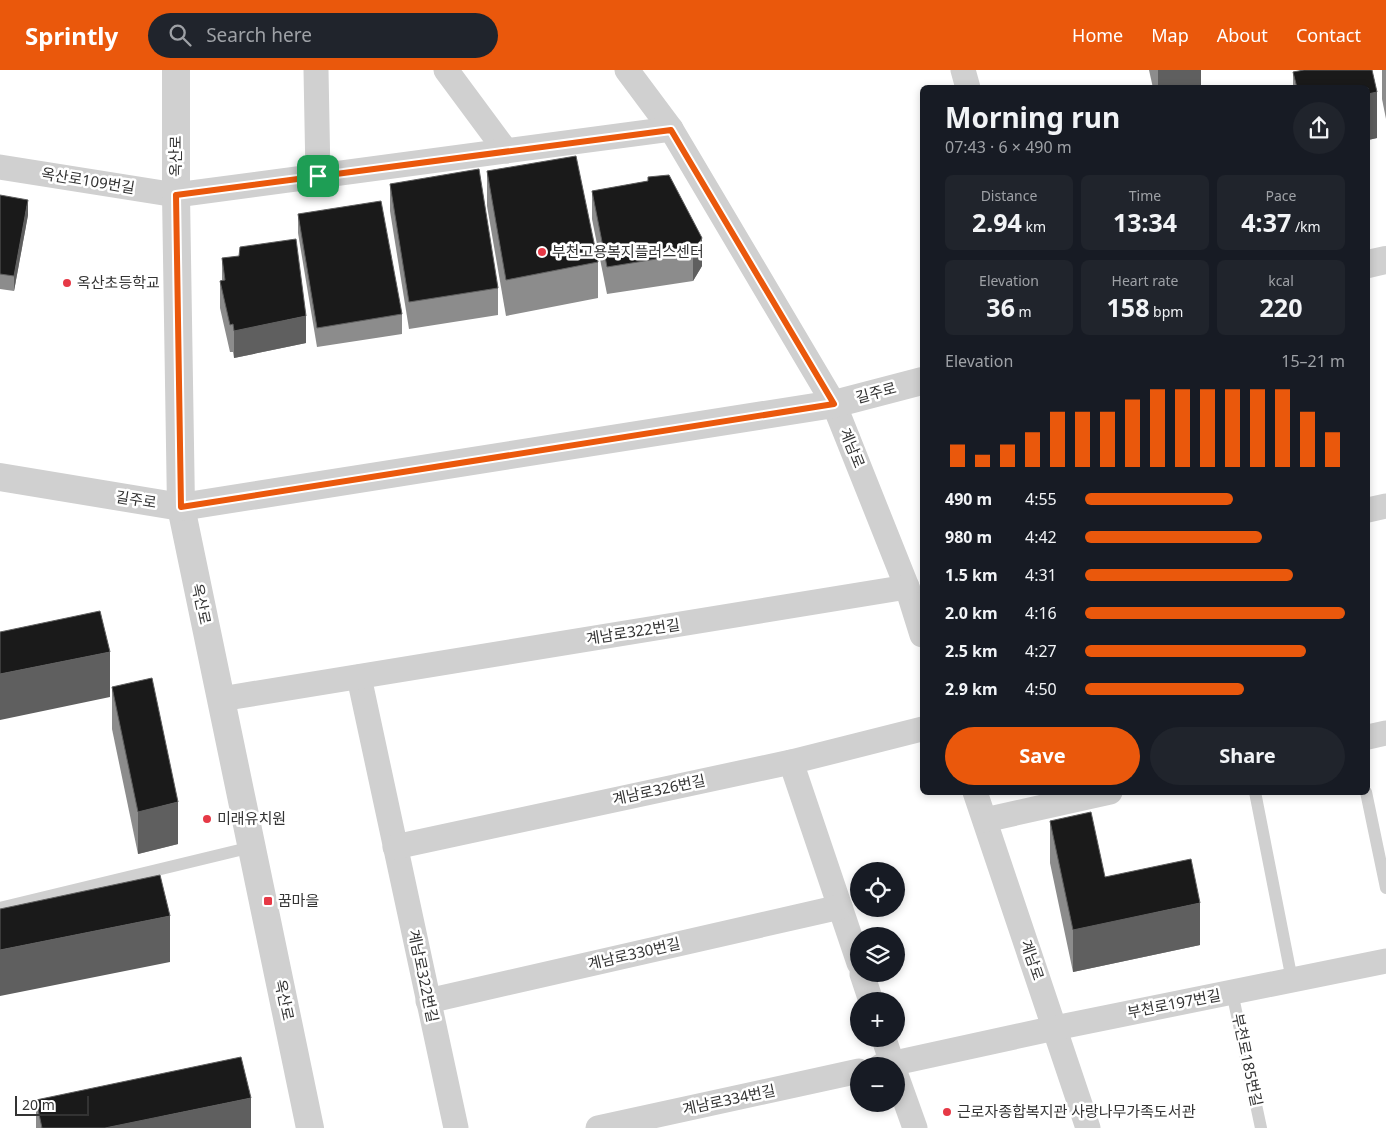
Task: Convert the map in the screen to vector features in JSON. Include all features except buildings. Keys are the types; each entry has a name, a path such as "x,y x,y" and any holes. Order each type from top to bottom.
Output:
{"street":[{"name":"옥산로","path":"176,70 181,507 310,1128"},
{"path":"316,70 318,176"},
{"path":"446,70 506,151"},
{"name":"계남로","path":"627,70 671,130 834,404 907,587 918,610 920,622"},
{"path":"964,70 967,85"},
{"name":"옥산로109번길","path":"0,167 176,195 671,130"},
{"path":"1370,264 1386,260"},
{"name":"길주로","path":"0,477 181,507 834,404 920,382"},
{"path":"1370,510 1386,506"},
{"name":"계남로322번길","path":"221,699 907,587"},
{"name":"계남로322번길","path":"358,677 456,1128"},
{"name":"계남로326번길","path":"395,848 791,762 920,730"},
{"path":"1370,737 1386,733"},
{"path":"791,762 850,937"},
{"name":"계남로","path":"977,795 1088,1128"},
{"path":"985,820 1097,795"},
{"name":"계남로330번길","path":"428,1001 840,907"},
{"name":"부천로197번길","path":"1055,1028 1386,961"},
{"path":"905,1065 1055,1028"},
{"name":"계남로334번길","path":"598,1128 850,1073"},
{"path":"905,1103 915,1128"}],"lane":[{"path":"1256,795 1292,980"},
{"path":"1367,795 1386,888"},
{"path":"0,908 252,848"},
{"name":"부천로185번길","path":"1232,992 1261,1128"}],"place":[{"name":"부천고용복지플러스센터","path":"542,252"},
{"name":"옥산초등학교","path":"67,283"},
{"name":"미래유치원","path":"207,819"},
{"name":"꿈마을","path":"268,901"},
{"name":"근로자종합복지관 사랑나무가족도서관","path":"947,1112"}],"route":[{"path":"671,130 834,404 181,507 176,195 318,176 671,130"}]}
